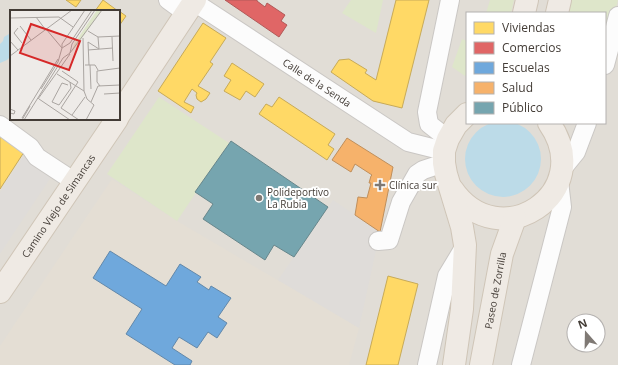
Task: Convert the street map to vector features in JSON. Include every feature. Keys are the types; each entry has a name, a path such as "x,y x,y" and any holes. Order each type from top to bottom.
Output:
{"main road":[{"path":"524,12 527,0"},
{"path":"557,12 560,0"},
{"path":"120,113 192,5"},
{"path":"454,365 462,309 465,245 462,227 446,174 445,151 456,125 466,115"},
{"name":"Camino Viejo de Simancas","path":"0,292 116,120"},
{"path":"451,187 459,199 469,208 483,216 499,219 516,218 530,212 543,203 554,191 561,175 562,152 557,134 550,124"},
{"name":"Paseo de Zorrilla","path":"481,365 502,254 516,218"}],"street":[{"name":"Calle de la Senda","path":"168,0 192,5 408,142 445,151"},
{"path":"378,241 389,240 401,202 417,174 445,151 429,124 427,112 450,0"},
{"path":"606,61 618,16"},
{"path":"521,365 562,207 561,175 576,152 587,124"},
{"path":"0,125 30,147 37,157 75,182"},
{"path":"427,365 447,276 465,245"}],"shaded area":[{"path":"0,0 618,0 618,365 0,365"},
{"path":"33,142 61,162 0,254 0,193"},
{"path":"112,179 177,221 359,328 349,365 0,365 0,346"},
{"path":"333,200 380,232 359,328 278,280"}],"green space":[{"path":"351,0 383,0 376,33 342,13"},
{"path":"490,0 514,0 511,12 486,12"},
{"path":"572,0 618,0 606,47 606,12 568,12"},
{"path":"462,39 466,41 466,75 465,76 452,67"},
{"path":"159,97 229,143 177,221 107,174"}],"water":[{"path":"10,34 10,57 0,63 0,44 4,37"},
{"path":"488,124 518,124 524,127 535,138 541,152 541,166 535,180 524,191 510,197 496,197 482,191 471,180 465,166 465,152 471,138 482,127"}],"building: Viviendas":[{"path":"66,0 81,0 76,7"},
{"path":"103,0 117,10 96,10"},
{"path":"396,0 429,0 402,108 373,101 331,72 339,60 349,59 367,70 365,73 376,80"},
{"path":"120,12 126,16 120,25"},
{"path":"203,23 226,38 210,62 213,64 198,86 210,93 206,99 201,102 197,99 197,93 192,89 184,102 194,107 191,113 158,91"},
{"path":"232,63 264,84 255,97 246,91 240,100 224,91 231,80 224,76"},
{"path":"279,97 335,134 328,145 334,149 327,160 259,114 266,104 272,107"},
{"path":"0,131 26,149 0,189"},
{"path":"388,276 418,284 398,365 366,365"}],"building: Comercios":[{"path":"225,0 257,0 265,7 267,3 285,15 281,21 287,25 279,37"}],"building: Escuelas":[{"path":"110,251 166,286 180,264 201,277 197,282 209,290 211,286 231,298 218,317 227,323 217,338 208,332 197,348 179,337 172,348 192,361 190,365 175,365 126,334 142,309 93,278"}],"building: Salud":[{"name":"Clínica sur","path":"347,138 393,167 380,232 355,215 358,197 367,198 371,183 369,183 372,175 355,164 351,172 332,160"}],"building: Público":[{"name":"Polideportivo La Rubia","path":"231,141 328,207 294,257 274,245 265,260 203,219 213,204 195,192"}],"place":[{"name":"Clínica sur","path":"380,185"},
{"name":"Polideportivo La Rubia","path":"259,198"}]}
